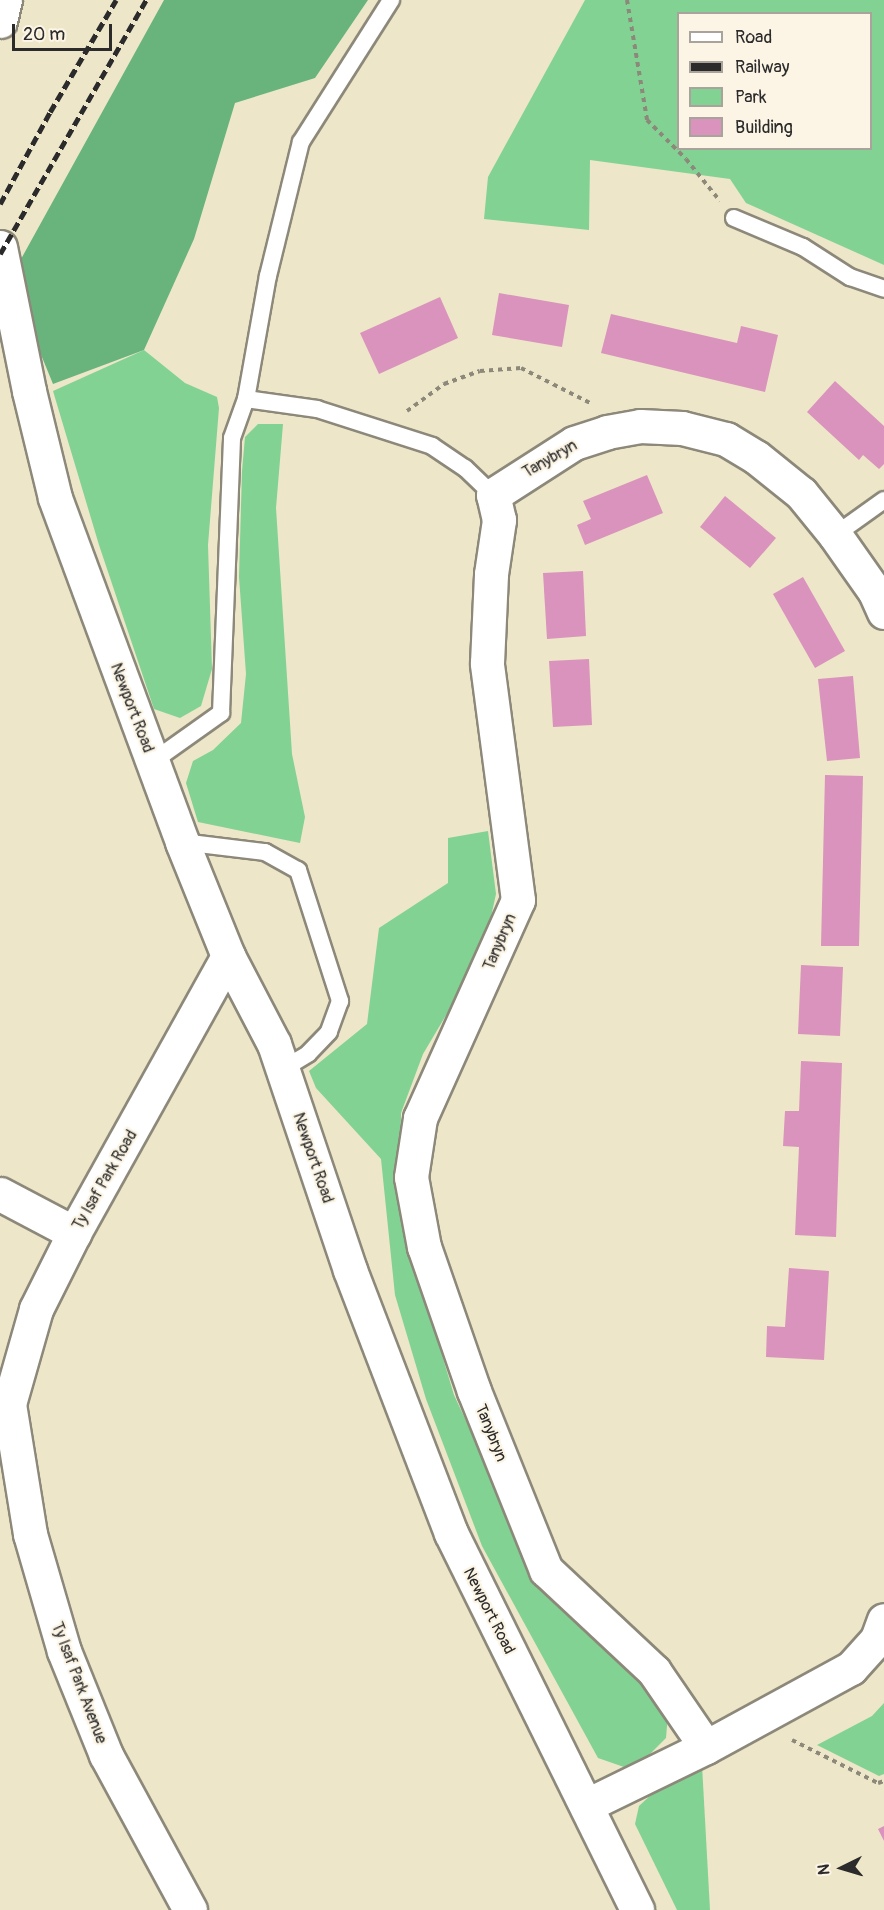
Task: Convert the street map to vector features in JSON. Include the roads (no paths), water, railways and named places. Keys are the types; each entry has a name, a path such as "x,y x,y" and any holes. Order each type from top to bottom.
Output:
{"street":[{"path":"0,21 5,0"},
{"name":"Newport Road","path":"0,248 29,391 55,498 182,842 228,956 274,1044 350,1270 451,1533 637,1910"},
{"name":"Tanybryn","path":"706,1747 654,1671 546,1570 474,1391 424,1247 411,1177 420,1118 518,900 487,663 491,574 499,520 493,495 574,443 628,428 640,426 682,428 726,439 756,457 801,493 835,535 875,592 884,612"},
{"name":"Ty Isaf Park Road","path":"3,1405 36,1309 74,1233 228,956"},
{"path":"0,1194 74,1233"},
{"name":"Ty Isaf Park Avenue","path":"3,1405 30,1534 64,1651 106,1755 190,1910"},
{"path":"586,1805 706,1747 851,1668 877,1639 884,1620"}],"lane":[{"path":"152,762 221,713 232,438 246,399 268,276 301,142 391,0"},
{"path":"734,218 803,247 850,277 884,289"},
{"path":"246,399 317,409 432,446 465,468 493,495"},
{"path":"835,535 884,500"},
{"path":"182,842 265,852 298,870 340,1000 329,1032 308,1054 283,1069"}],"railway":[{"path":"0,204 50,112 116,0"},
{"path":"0,254 146,0"}]}
